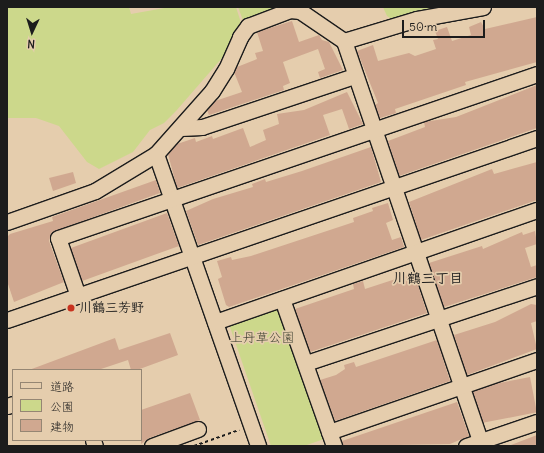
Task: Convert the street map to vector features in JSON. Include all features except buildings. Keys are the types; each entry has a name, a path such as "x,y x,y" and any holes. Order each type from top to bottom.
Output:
{"street":[{"path":"344,41 416,19 483,7"},
{"path":"7,222 95,191 156,154 181,128 220,79 246,28 290,10 299,9 344,41 354,76 374,130 414,252 481,443"},
{"path":"78,296 58,238 174,200 537,74"},
{"path":"181,128 202,127 354,76"},
{"path":"8,318 78,296 537,138"},
{"path":"156,154 194,256 258,446"},
{"path":"215,322 537,210"},
{"path":"306,363 537,286"},
{"path":"282,299 306,363 334,446"},
{"path":"329,432 461,385 537,360"},
{"path":"466,446 481,443 537,422"},
{"path":"152,446 198,429"}],"path":[{"path":"194,446 251,426"}],"green space":[{"path":"7,7 129,7 131,14 170,7 236,7 242,26 229,50 164,123 150,130 133,152 99,169 87,162 59,126 36,118 7,118"},
{"path":"238,7 283,7 244,23"},
{"path":"383,7 442,7 393,20 387,16"},
{"name":"上丹草公園","path":"279,306 324,439 304,446 271,446 230,327 231,322"}],"place":[{"name":"川鶴三芳野","path":"71,308"}],"district":[{"name":"川鶴三丁目","path":"428,278"}]}
